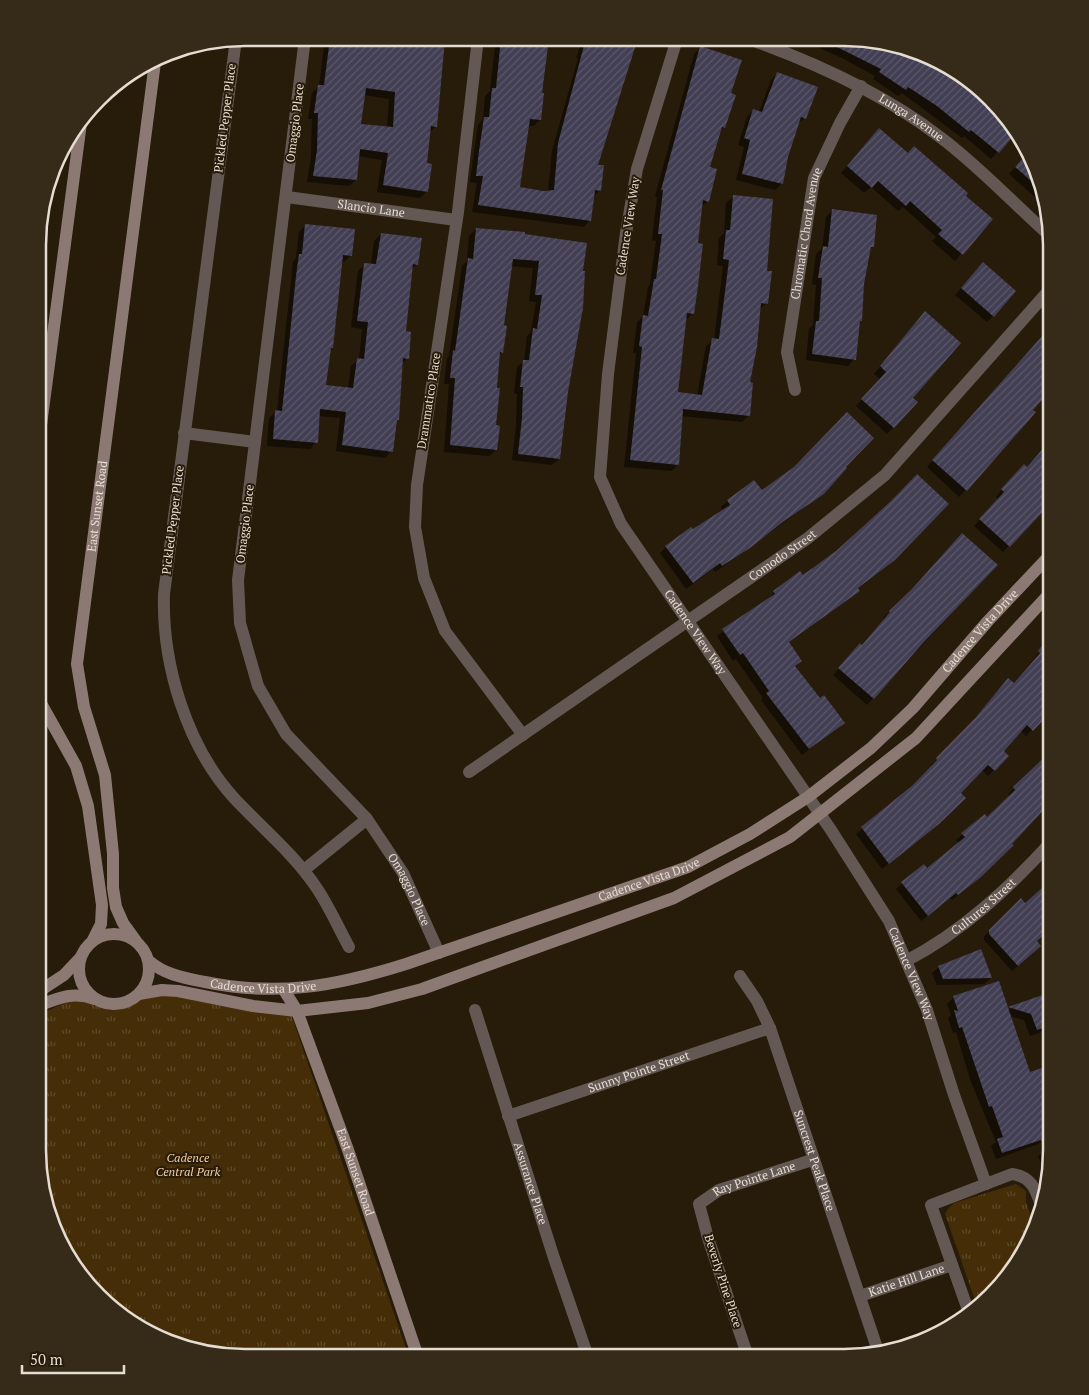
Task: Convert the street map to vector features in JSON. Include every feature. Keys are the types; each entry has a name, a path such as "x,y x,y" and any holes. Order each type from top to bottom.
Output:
{"main road":[{"name":"East Sunset Road","path":"136,941 123,924 112,888 113,854 105,775 84,707 77,664 154,69"},
{"path":"46,387 79,136"},
{"name":"Cadence Vista Drive","path":"149,961 164,972 195,980 256,990 284,990 342,983 439,953 688,867 750,834 808,798 871,748 913,708 988,621 1043,563"},
{"name":"Cadence Vista Drive","path":"139,994 162,990 178,991 253,1006 297,1011 368,1002 422,989 674,898 790,837 916,738 1043,601"},
{"path":"46,712 76,766 88,806 102,905 101,924 93,940 64,975 46,987"},
{"path":"46,1003 68,995 83,995 106,1004 118,1004 129,1001 139,994 146,985 150,973 149,961 144,950 136,941 115,933 93,940"},
{"path":"80,958 81,981 86,991 95,999"},
{"name":"East Sunset Road","path":"284,990 297,1011 347,1147 415,1349"}],"street":[{"name":"Omaggio Place","path":"304,46 287,198 238,580 240,622 258,686 286,734 366,819 403,873 439,953"},
{"name":"Drammatico Place","path":"477,46 456,220 417,486 415,527 424,578 445,631 523,734"},
{"name":"Cadence View Way","path":"675,46 637,169 626,233 608,374 600,477 621,524 854,864 888,921 927,1010 954,1095 986,1184"},
{"name":"Lunga Avenue","path":"766,46 861,86 941,137 1042,228"},
{"name":"Pickled Pepper Place","path":"235,47 184,434 164,594 163,620 174,682 194,735 232,796 304,870 317,888 349,947"},
{"name":"Chromatic Chord Avenue","path":"796,390 788,352 814,178 840,123 861,86"},
{"name":"Slancio Lane","path":"287,198 456,220"},
{"name":"Comodo Street","path":"469,772 686,620 808,538 885,475 1043,298"},
{"path":"184,434 255,442"},
{"path":"304,870 366,819"},
{"name":"Cultures Street","path":"906,961 952,934 1024,871 1043,851"},
{"name":"Suncrest Peak Place","path":"740,976 757,1001 770,1028 812,1160 876,1346"},
{"name":"Assurance Place","path":"475,1010 585,1349"},
{"name":"Sunny Pointe Street","path":"508,1116 770,1028"},
{"name":"Ray Pointe Lane","path":"699,1204 719,1190 812,1160"},
{"path":"967,1306 931,1205 1012,1174 1022,1175 1035,1187 1038,1194"},
{"name":"Beverly Pine Place","path":"699,1204 708,1238 745,1349"},
{"name":"Katie Hill Lane","path":"860,1296 952,1265"}],"green space":[{"name":"Cadence Central Park","path":"168,995 291,1014 406,1349 246,1349 194,1342 169,1334 124,1308 87,1271 61,1226 50,1188 46,1149 46,1011 71,1000 85,999 104,1006 119,1007 145,998"},
{"path":"1016,1184 1026,1191 1026,1202 1031,1217 1028,1226 1002,1271 975,1299 945,1214 954,1203"}],"building":[{"path":"329,46 444,46 437,127 431,126 427,163 432,164 428,192 383,185 388,153 360,149 357,180 313,176 317,150 318,113 314,113 318,85 324,85","holes":["366,88 395,92 393,127 361,124"]},
{"path":"500,46 548,46 542,93 544,93 541,120 530,119 520,187 544,191 554,190 558,143 584,46 635,46 598,165 604,165 601,191 595,190 591,221 478,205 483,176 476,176 484,117 489,117 492,88 496,88"},
{"path":"700,46 742,60 731,93 736,95 725,128 722,127 710,167 717,169 709,202 703,200 698,243 703,244 698,286 694,314 687,313 678,392 702,395 712,338 719,339 729,260 723,259 726,230 730,230 733,195 773,199 767,271 772,271 768,304 761,303 757,347 750,382 753,383 750,416 683,409 679,465 630,460 642,347 639,346 643,315 648,316 654,279 656,279 662,234 658,234 663,190 661,190"},
{"path":"835,46 882,50 920,61 932,67 965,87 975,96 1002,124 1011,139 999,153 937,106 908,87 906,90 879,72 881,69"},
{"path":"777,72 818,87 806,119 801,117 788,157 783,184 742,174 750,140 744,138 753,109 762,112"},
{"path":"879,128 908,153 914,146 968,193 966,196 993,219 963,255 938,234 942,230 910,201 906,206 878,181 872,188 847,166"},
{"path":"1023,158 1032,182 1015,167"},
{"path":"832,209 877,215 874,247 871,247 864,284 862,321 860,321 856,360 812,354 816,321 819,321 822,278 818,278 823,246 828,247"},
{"path":"305,224 355,229 352,256 343,255 333,348 331,348 326,385 353,388 357,358 364,359 368,322 357,321 364,263 376,264 381,233 422,238 418,265 413,264 406,331 411,332 409,359 403,358 399,420 397,420 393,452 342,445 346,412 320,409 318,443 273,439 275,410 282,411 296,276 299,254 302,254"},
{"path":"476,228 525,232 525,234 587,243 583,271 585,271 583,308 568,392 560,459 518,454 522,418 523,387 520,387 523,360 529,360 533,328 537,329 542,295 535,295 539,261 513,259 504,325 507,326 503,353 500,352 497,388 500,388 496,425 500,426 497,450 450,445 455,378 450,378 453,350 455,351 468,258 473,259"},
{"path":"983,262 1016,291 994,317 961,288"},
{"path":"925,311 961,343 913,398 918,402 894,428 861,399 886,372 880,366"},
{"path":"1043,335 1043,399 1033,410 1036,412 967,491 932,460"},
{"path":"847,412 874,438 846,467 824,494 784,521 750,548 722,566 720,563 693,583 665,546 691,527 693,529 730,505 727,500 754,480 762,490 794,467"},
{"path":"1043,448 1043,512 1010,547 979,519 1004,492 1001,489 1024,464 1027,467"},
{"path":"917,474 949,504 895,560 858,588 860,591 789,642 802,661 795,666 820,698 824,695 845,723 809,749 766,693 769,691 743,653 740,655 722,629 775,594 773,591 800,571 803,575 836,551 891,501"},
{"path":"962,533 998,565 923,643 874,699 838,668 860,643 862,645 889,611 912,589"},
{"path":"1043,645 1043,707 1041,709 1043,711 1043,720 1033,731 1027,725 1004,751 1009,756 995,771 988,765 961,793 966,798 939,824 889,864 861,827 913,785 977,716 1008,678 1014,683 1040,653 1038,651"},
{"path":"1043,759 1043,811 1012,844 1014,845 981,877 958,895 956,893 928,916 901,882 924,864 927,868 965,837 961,833 985,814 987,817 1015,790 1013,787"},
{"path":"1043,887 1043,936 1037,941 1041,946 1018,966 989,934 989,930 1021,898 1025,903"},
{"path":"981,949 992,978 943,979 938,966"},
{"path":"999,981 1030,1072 1043,1068 1043,1145 1041,1140 1002,1153 997,1139 1003,1137 992,1106 989,1107 962,1027 959,1028 954,1010 958,1011 953,996"},
{"path":"1043,995 1043,1028 1037,1030 1031,1014 1008,1007"}]}
